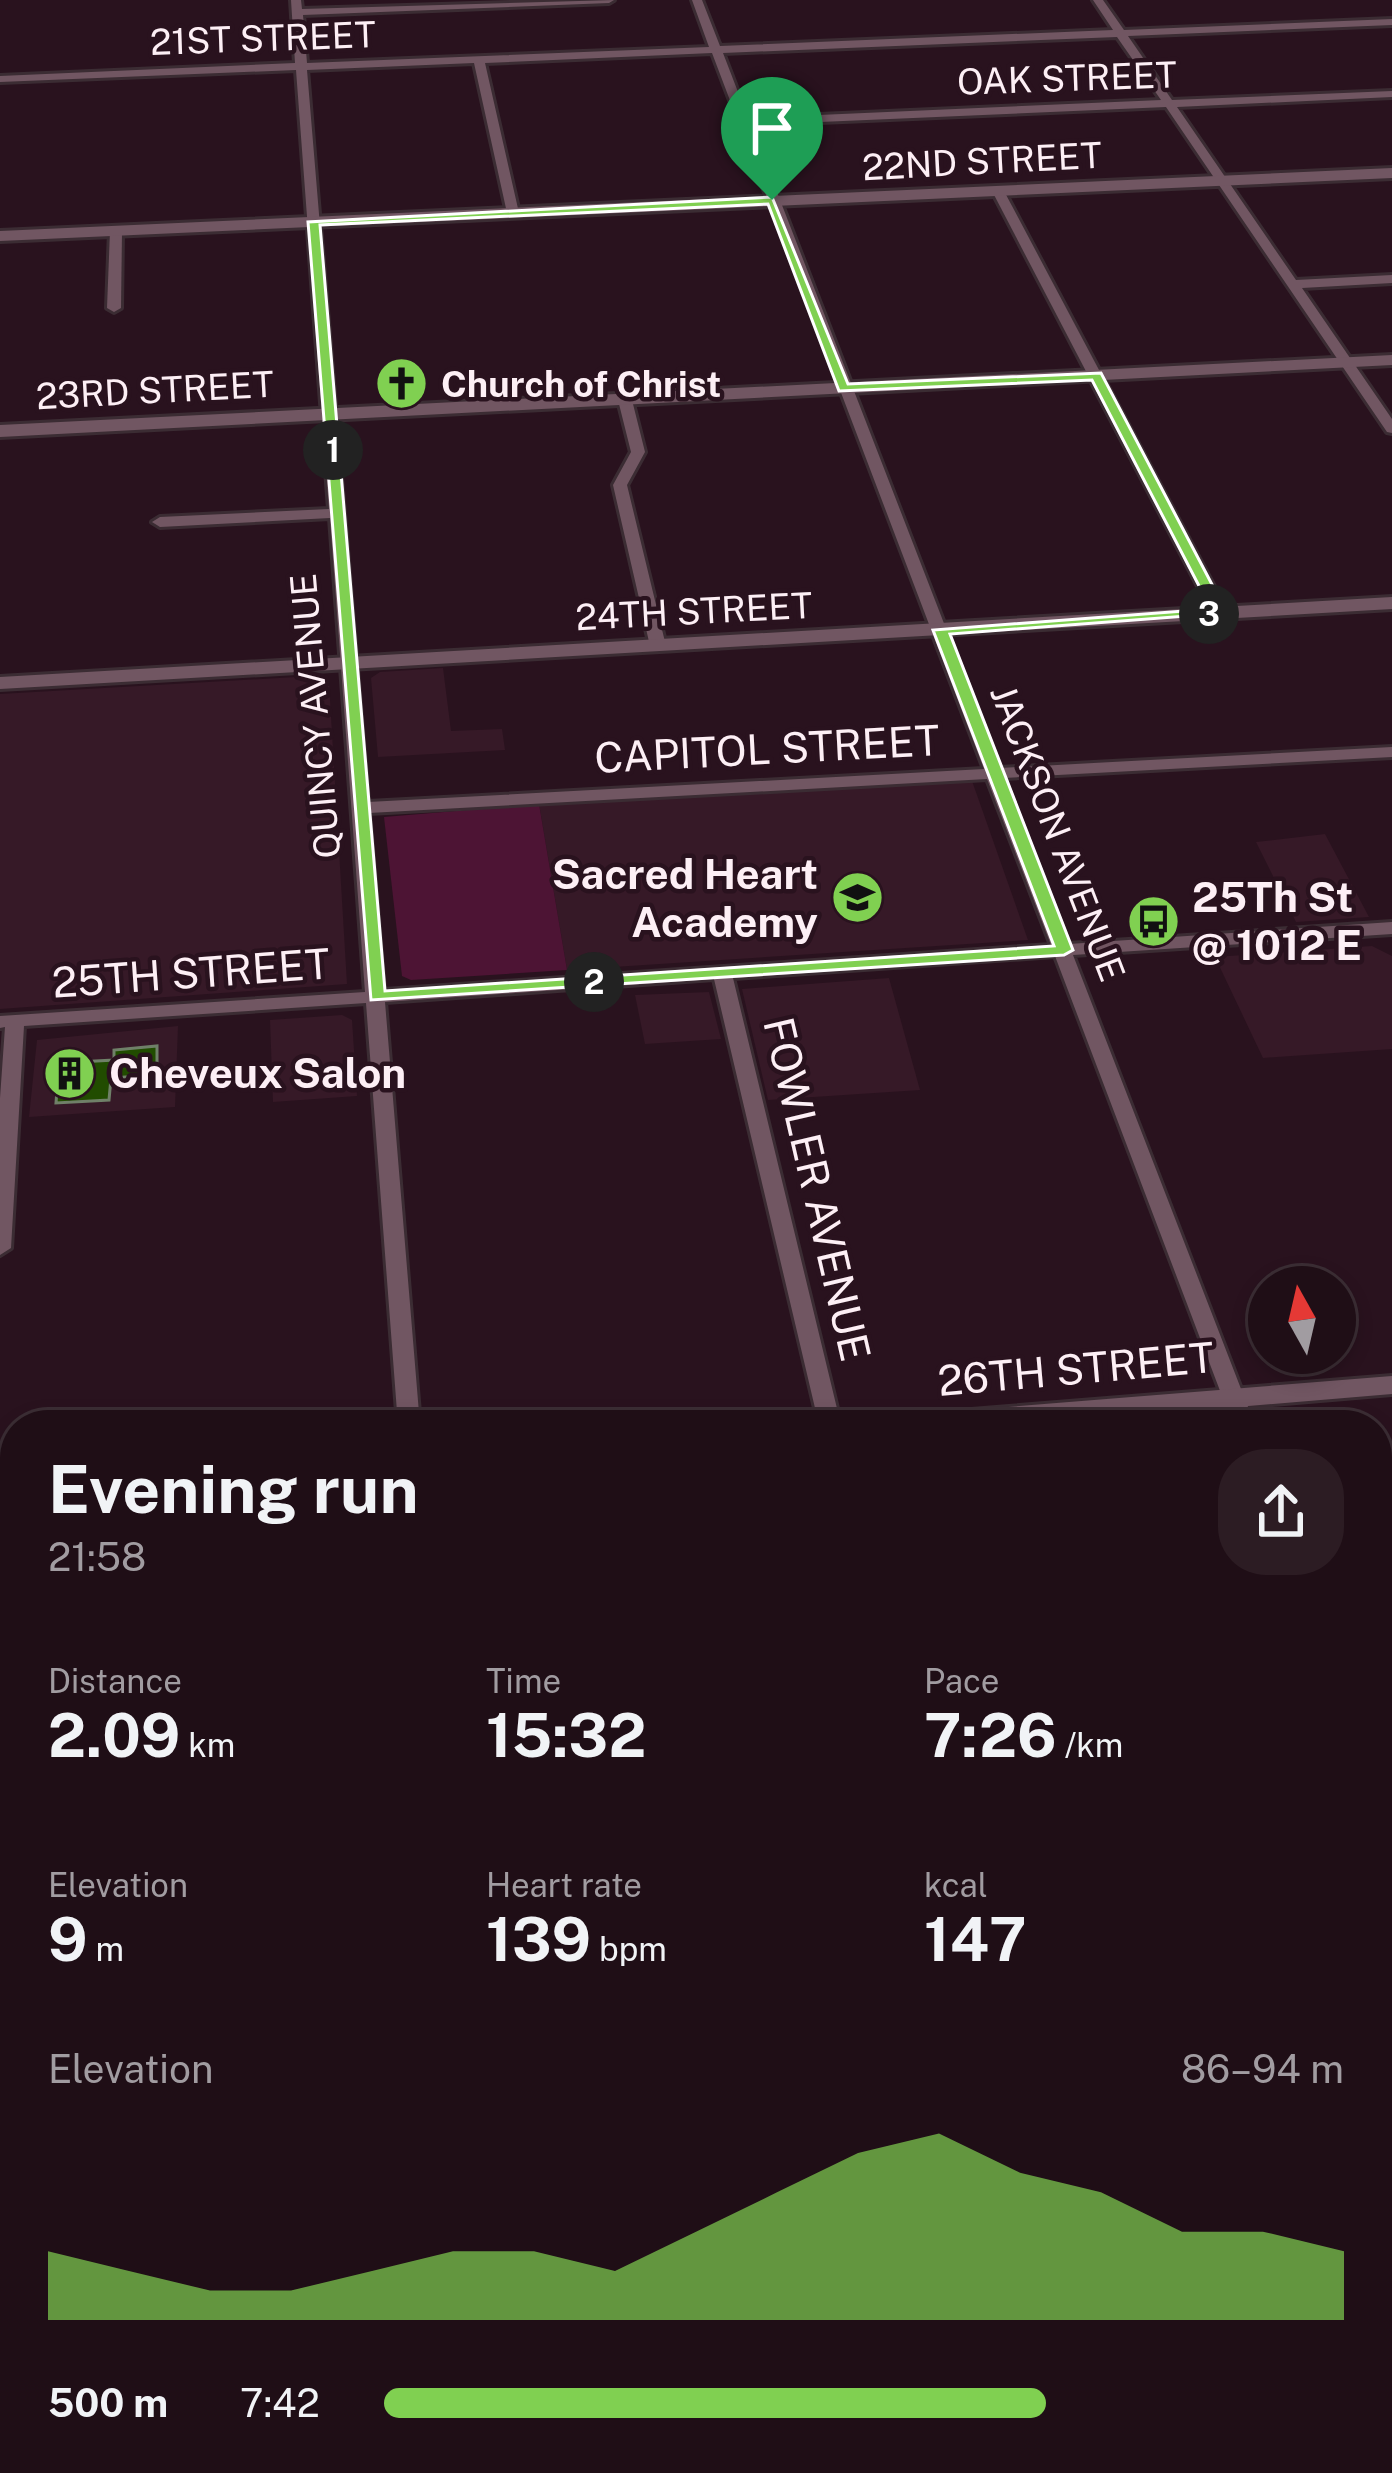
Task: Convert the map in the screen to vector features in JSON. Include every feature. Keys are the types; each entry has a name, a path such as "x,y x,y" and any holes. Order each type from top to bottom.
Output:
{"street":[{"path":"297,6 609,0"},
{"name":"JACKSON AVENUE","path":"697,0 1238,1410"},
{"path":"1097,0 1392,429"},
{"name":"QUINCY AVENUE","path":"297,6 408,1410"},
{"name":"21ST STREET","path":"0,79 1392,22"},
{"path":"479,59 513,213"},
{"name":"OAK STREET","path":"744,122 1392,94"},
{"name":"22ND STREET","path":"0,236 1392,173"},
{"path":"998,191 1220,613"},
{"path":"114,308 116,230"},
{"path":"1293,284 1392,279"},
{"name":"23RD STREET","path":"0,431 1392,360"},
{"path":"625,400 638,452 620,484 658,646"},
{"path":"160,522 338,513"},
{"name":"24TH STREET","path":"0,683 1392,603"},
{"name":"CAPITOL STREET","path":"362,808 1392,752"},
{"name":"25TH STREET","path":"8,1022 1392,928"},
{"name":"FOWLER AVENUE","path":"722,973 826,1410"},
{"path":"0,1248 8,1022"},
{"name":"26TH STREET","path":"1250,1410 1392,1385"}],"shaded area":[{"path":"443,668 451,731 502,729 505,750 378,757 371,678 380,672"},
{"path":"313,676 329,683 347,984 0,1009 0,694"},
{"path":"971,778 1028,940 567,970 539,804"},
{"path":"539,804 567,970 411,980 402,976 384,817"},
{"path":"1325,834 1369,917 1296,922 1256,842"},
{"path":"1372,946 1392,956 1392,1049 1263,1058 1215,957"},
{"path":"889,978 920,1090 768,1100 742,989"},
{"path":"709,992 721,1039 645,1044 635,995"},
{"path":"342,1015 352,1020 357,1096 273,1102 270,1020"},
{"path":"178,1026 175,1107 29,1117 37,1040"}],"building":[{"path":"157,1046 157,1075 111,1078 109,1100 56,1103 59,1063 114,1060 114,1050"}],"place":[{"name":"Church of Christ","path":"402,384"},
{"name":"Sacred Heart Academy","path":"857,898"},
{"name":"25Th St @ 1012 E","path":"1153,921"},
{"name":"Cheveux Salon","path":"70,1073"}],"route":[{"path":"772,200 843,388 1097,376 1220,613 941,630 1064,950 377,997 314,222 772,200"}]}
